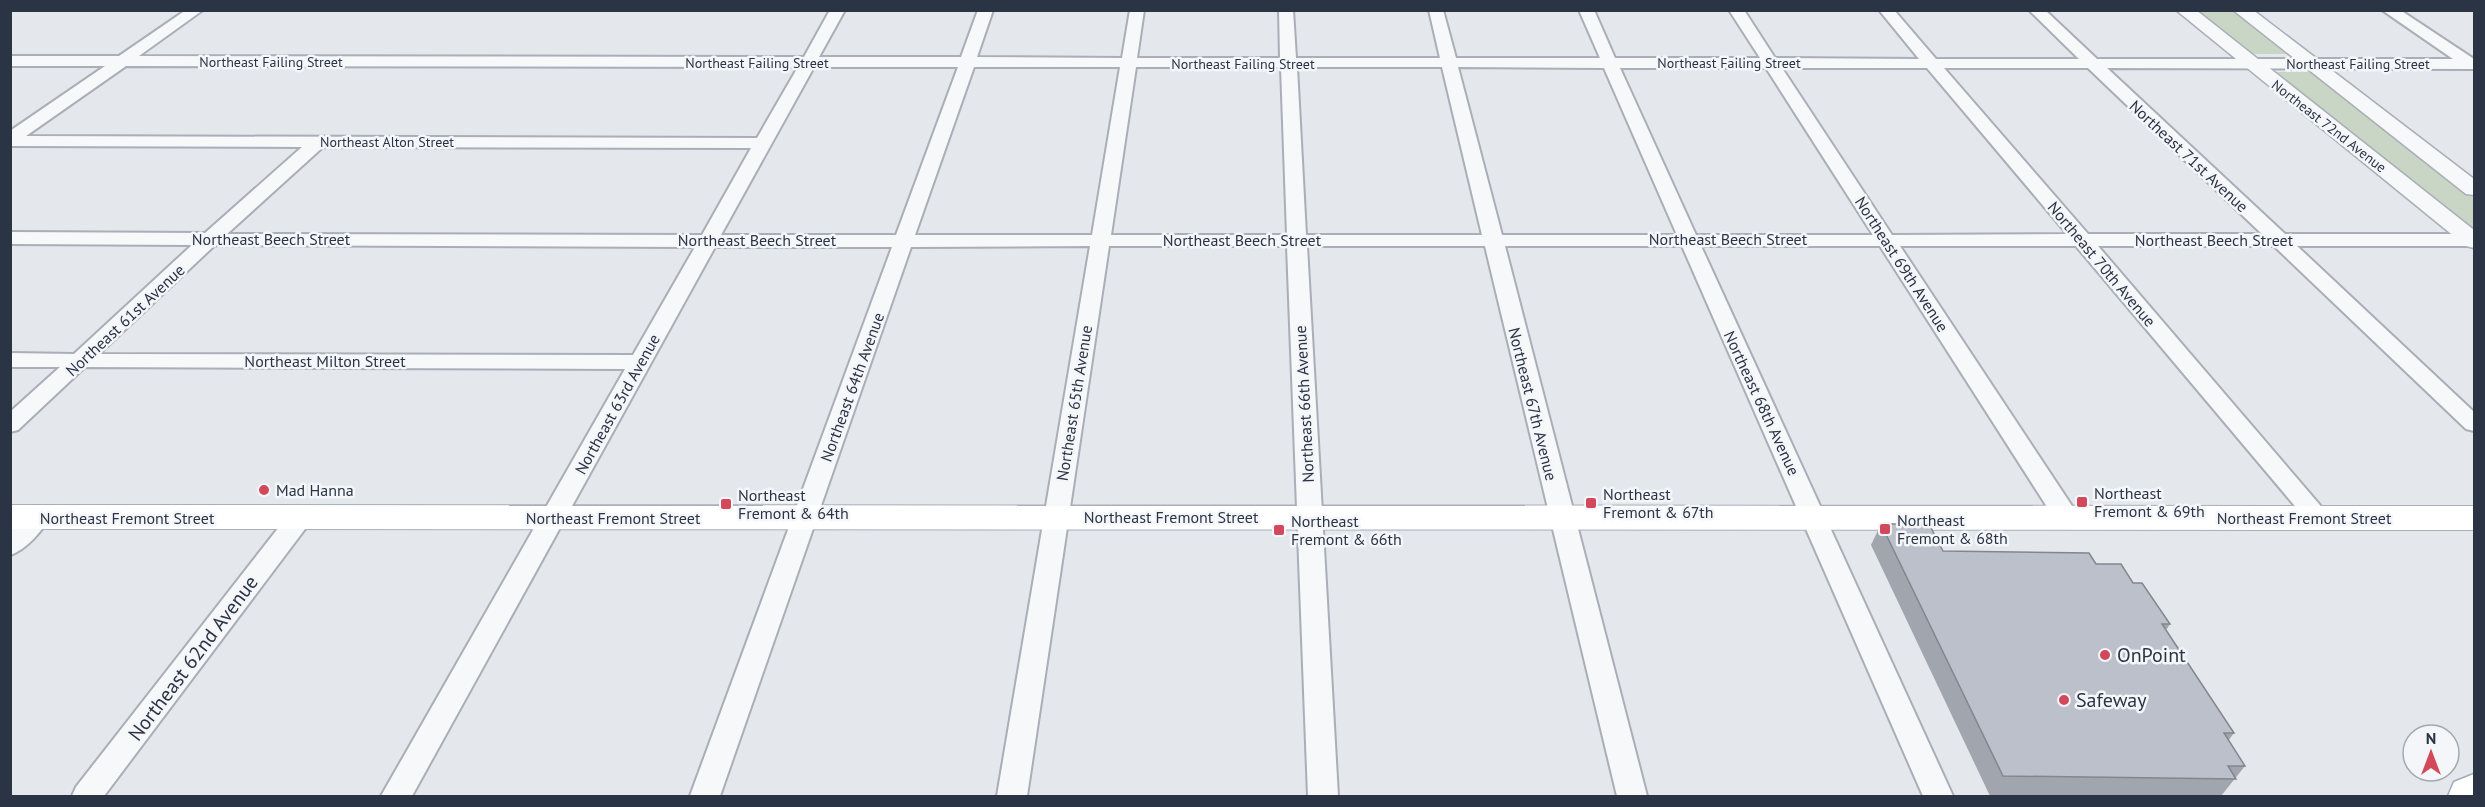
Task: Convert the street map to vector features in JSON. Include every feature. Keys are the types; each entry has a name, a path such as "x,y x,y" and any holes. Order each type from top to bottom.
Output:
{"main road":[{"name":"Northeast Fremont Street","path":"24,517 299,519 2475,518"},
{"path":"2470,796 2475,793"}],"street":[{"path":"10,140 196,10"},
{"name":"Northeast 63rd Avenue","path":"396,796 837,10"},
{"name":"Northeast 64th Avenue","path":"705,796 986,10"},
{"name":"Northeast 65th Avenue","path":"1012,796 1137,10"},
{"name":"Northeast 66th Avenue","path":"1286,10 1323,796"},
{"name":"Northeast 67th Avenue","path":"1436,10 1632,796"},
{"name":"Northeast 68th Avenue","path":"1586,10 1938,796"},
{"name":"Northeast 69th Avenue","path":"1736,10 2067,518"},
{"name":"Northeast 70th Avenue","path":"1886,10 2319,518"},
{"name":"Northeast 71st Avenue","path":"2036,10 2475,424"},
{"name":"Northeast 72nd Avenue","path":"2184,10 2474,240"},
{"path":"2241,10 2475,189"},
{"path":"2389,10 2473,65"},
{"name":"Northeast Failing Street","path":"10,62 2310,63 2473,65"},
{"name":"Northeast Alton Street","path":"10,140 763,143"},
{"name":"Northeast 61st Avenue","path":"10,425 318,142"},
{"name":"Northeast Beech Street","path":"10,238 1297,241 2474,240"},
{"name":"Northeast Milton Street","path":"10,360 640,362"},
{"path":"10,546 24,517"},
{"name":"Northeast 62nd Avenue","path":"87,796 299,519"}],"green space":[{"path":"2190,11 2237,11 2291,54 2249,54"},
{"path":"2272,72 2310,72 2323,76 2474,192 2474,228 2471,228"}],"building":[{"name":"Safeway","path":"1881,524 1929,524 1943,551 2089,553 2096,564 2121,564 2133,583 2142,583 2170,624 2162,624 2234,733 2224,733 2245,766 2228,766 2236,779 2003,776"}],"place":[{"name":"Mad Hanna","path":"264,490"},
{"name":"Northeast Fremont & 69th","path":"2082,502"},
{"name":"Northeast Fremont & 67th","path":"1591,503"},
{"name":"Northeast Fremont & 64th","path":"726,504"},
{"name":"Northeast Fremont & 68th","path":"1885,529"},
{"name":"Northeast Fremont & 66th","path":"1279,530"},
{"name":"OnPoint","path":"2105,655"},
{"name":"Safeway","path":"2064,700"}]}
